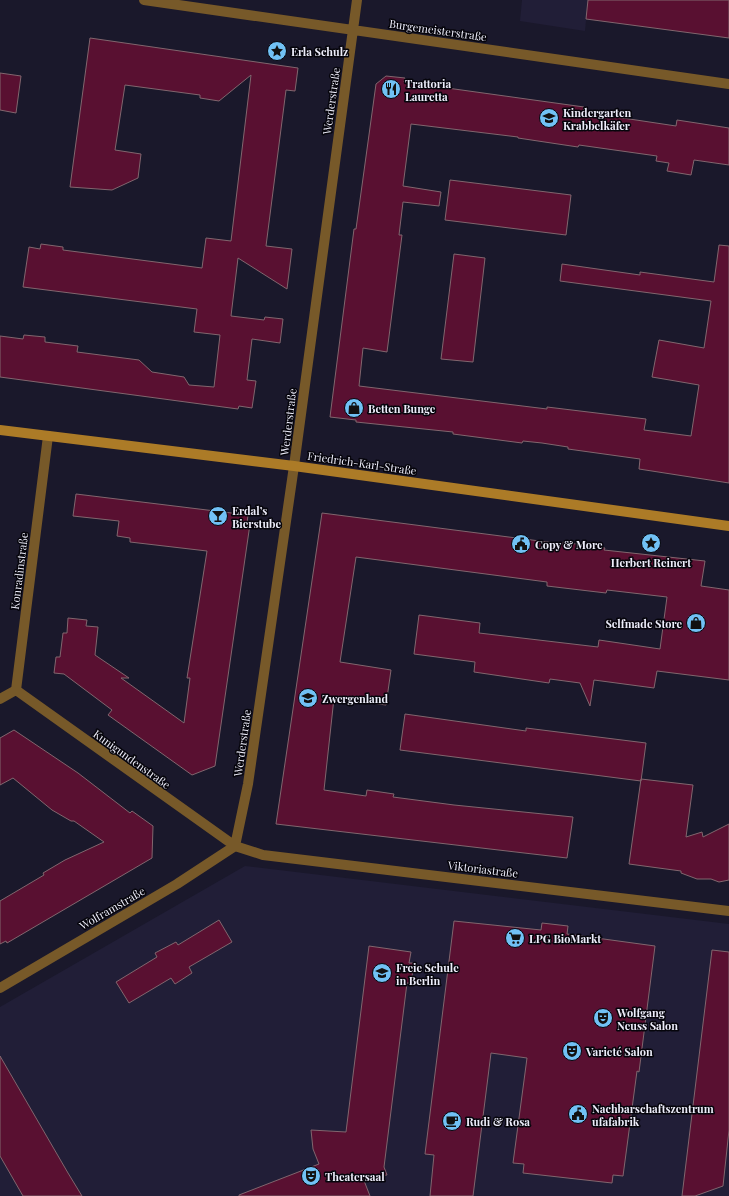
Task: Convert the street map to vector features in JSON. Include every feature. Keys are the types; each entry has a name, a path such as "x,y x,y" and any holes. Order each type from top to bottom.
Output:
{"main road":[{"name":"Friedrich-Karl-Straße","path":"0,430 294,466 726,525"}],"street":[{"name":"Burgemeisterstraße","path":"144,0 729,84"},
{"name":"Werderstraße","path":"235,846 248,784 294,466 356,0"},
{"name":"Konradinstraße","path":"16,690 48,436"},
{"path":"0,699 16,690"},
{"name":"Kunigundenstraße","path":"16,690 235,846"},
{"name":"Viktoriastraße","path":"235,846 263,854 729,911"},
{"name":"Wolframstraße","path":"0,988 177,884 235,846"}],"shaded area":[{"path":"522,0 588,0 585,31 520,21"},
{"path":"245,866 729,924 729,1196 0,1196 0,1007"}],"building":[{"path":"588,0 729,0 729,38 586,19"},
{"path":"90,38 298,68 295,91 286,90 266,246 292,249 287,289 238,258 231,316 264,320 265,317 283,319 280,343 252,339 247,380 256,381 252,408 239,406 238,409 0,377 0,336 23,339 24,335 45,337 45,342 78,346 77,352 139,360 152,372 184,377 189,385 214,387 220,335 194,332 197,309 23,287 29,247 40,249 41,244 63,247 63,250 202,268 206,238 231,241 251,75 219,101 200,98 200,95 125,85 115,150 141,154 138,178 112,190 70,187"},
{"path":"0,73 21,76 16,113 0,110"},
{"path":"386,76 405,78 404,82 584,107 583,112 676,126 677,120 729,128 729,165 694,160 691,175 667,171 669,163 656,161 657,156 579,145 578,147 518,137 411,124 403,186 441,192 439,206 403,202 399,235 402,235 387,352 363,348 359,386 547,409 547,407 646,419 644,430 691,436 699,385 652,377 659,340 704,348 711,301 560,281 562,264 640,275 640,272 714,282 719,245 729,246 729,483 639,469 640,459 568,449 568,447 523,441 522,443 453,434 453,432 356,422 356,420 330,417 354,229 356,229 376,84"},
{"path":"450,180 571,195 566,235 445,220"},
{"path":"454,254 485,258 473,362 441,359"},
{"path":"76,494 248,515 247,523 250,524 215,766 192,775 108,715 112,710 64,674 54,673 56,657 60,657 63,633 67,633 68,618 87,620 86,626 98,627 95,655 129,678 121,678 184,723 190,678 187,678 207,551 130,542 130,538 117,536 119,521 73,516"},
{"path":"322,513 563,544 563,542 576,544 577,542 594,544 593,546 605,548 604,550 705,561 701,586 729,590 729,680 657,671 654,688 594,680 590,706 580,683 550,679 549,683 474,672 475,662 414,654 419,615 480,623 479,633 598,647 599,640 660,649 667,597 607,590 606,593 547,586 547,582 356,557 340,662 391,670 386,705 334,698 324,790 366,796 367,790 394,794 393,797 454,805 573,817 567,858 276,824"},
{"path":"405,714 526,731 526,728 646,743 641,781 400,750"},
{"path":"14,730 78,773 130,813 132,811 153,826 152,858 7,943 6,941 0,944 0,901 44,875 43,873 65,860 104,842 74,821 71,821 52,810 13,778 0,785 0,738"},
{"path":"641,779 693,785 686,837 702,832 703,837 729,824 729,880 719,882 711,879 697,879 681,873 681,871 629,864"},
{"path":"219,920 232,942 189,967 192,973 175,984 171,978 129,1003 116,982 157,957 155,953 176,942 178,945"},
{"path":"454,921 541,930 542,923 568,926 567,934 655,946 639,1072 637,1071 623,1176 613,1175 612,1183 523,1173 524,1164 513,1163 527,1058 491,1053 473,1196 430,1196 434,1155 425,1154"},
{"path":"369,946 411,952 409,963 414,963 411,983 407,983 384,1167 387,1175 363,1178 370,1196 239,1196 319,1164 313,1149 311,1130 346,1132"},
{"path":"712,950 729,952 729,1130 723,1186 695,1196 682,1196"},
{"path":"0,1056 82,1196 23,1196 0,1156"}],"place":[{"name":"Erla Schulz","path":"277,51"},
{"name":"Trattoria Lauretta","path":"391,89"},
{"name":"Kindergarten Krabbelkäfer","path":"549,118"},
{"name":"Betten Bunge","path":"354,408"},
{"name":"Erdal’s Bierstube","path":"218,516"},
{"name":"Herbert Reinert","path":"651,543"},
{"name":"Copy & More","path":"521,544"},
{"name":"Selfmade Store","path":"696,623"},
{"name":"Zwergenland","path":"308,698"},
{"name":"LPG BioMarkt","path":"515,938"},
{"name":"Freie Schule in Berlin","path":"382,973"},
{"name":"Wolfgang Neuss Salon","path":"603,1018"},
{"name":"Varieté Salon","path":"572,1051"},
{"name":"Nachbarschaftszentrum ufafabrik","path":"578,1114"},
{"name":"Rudi & Rosa","path":"452,1121"},
{"name":"Theatersaal","path":"311,1176"}]}
